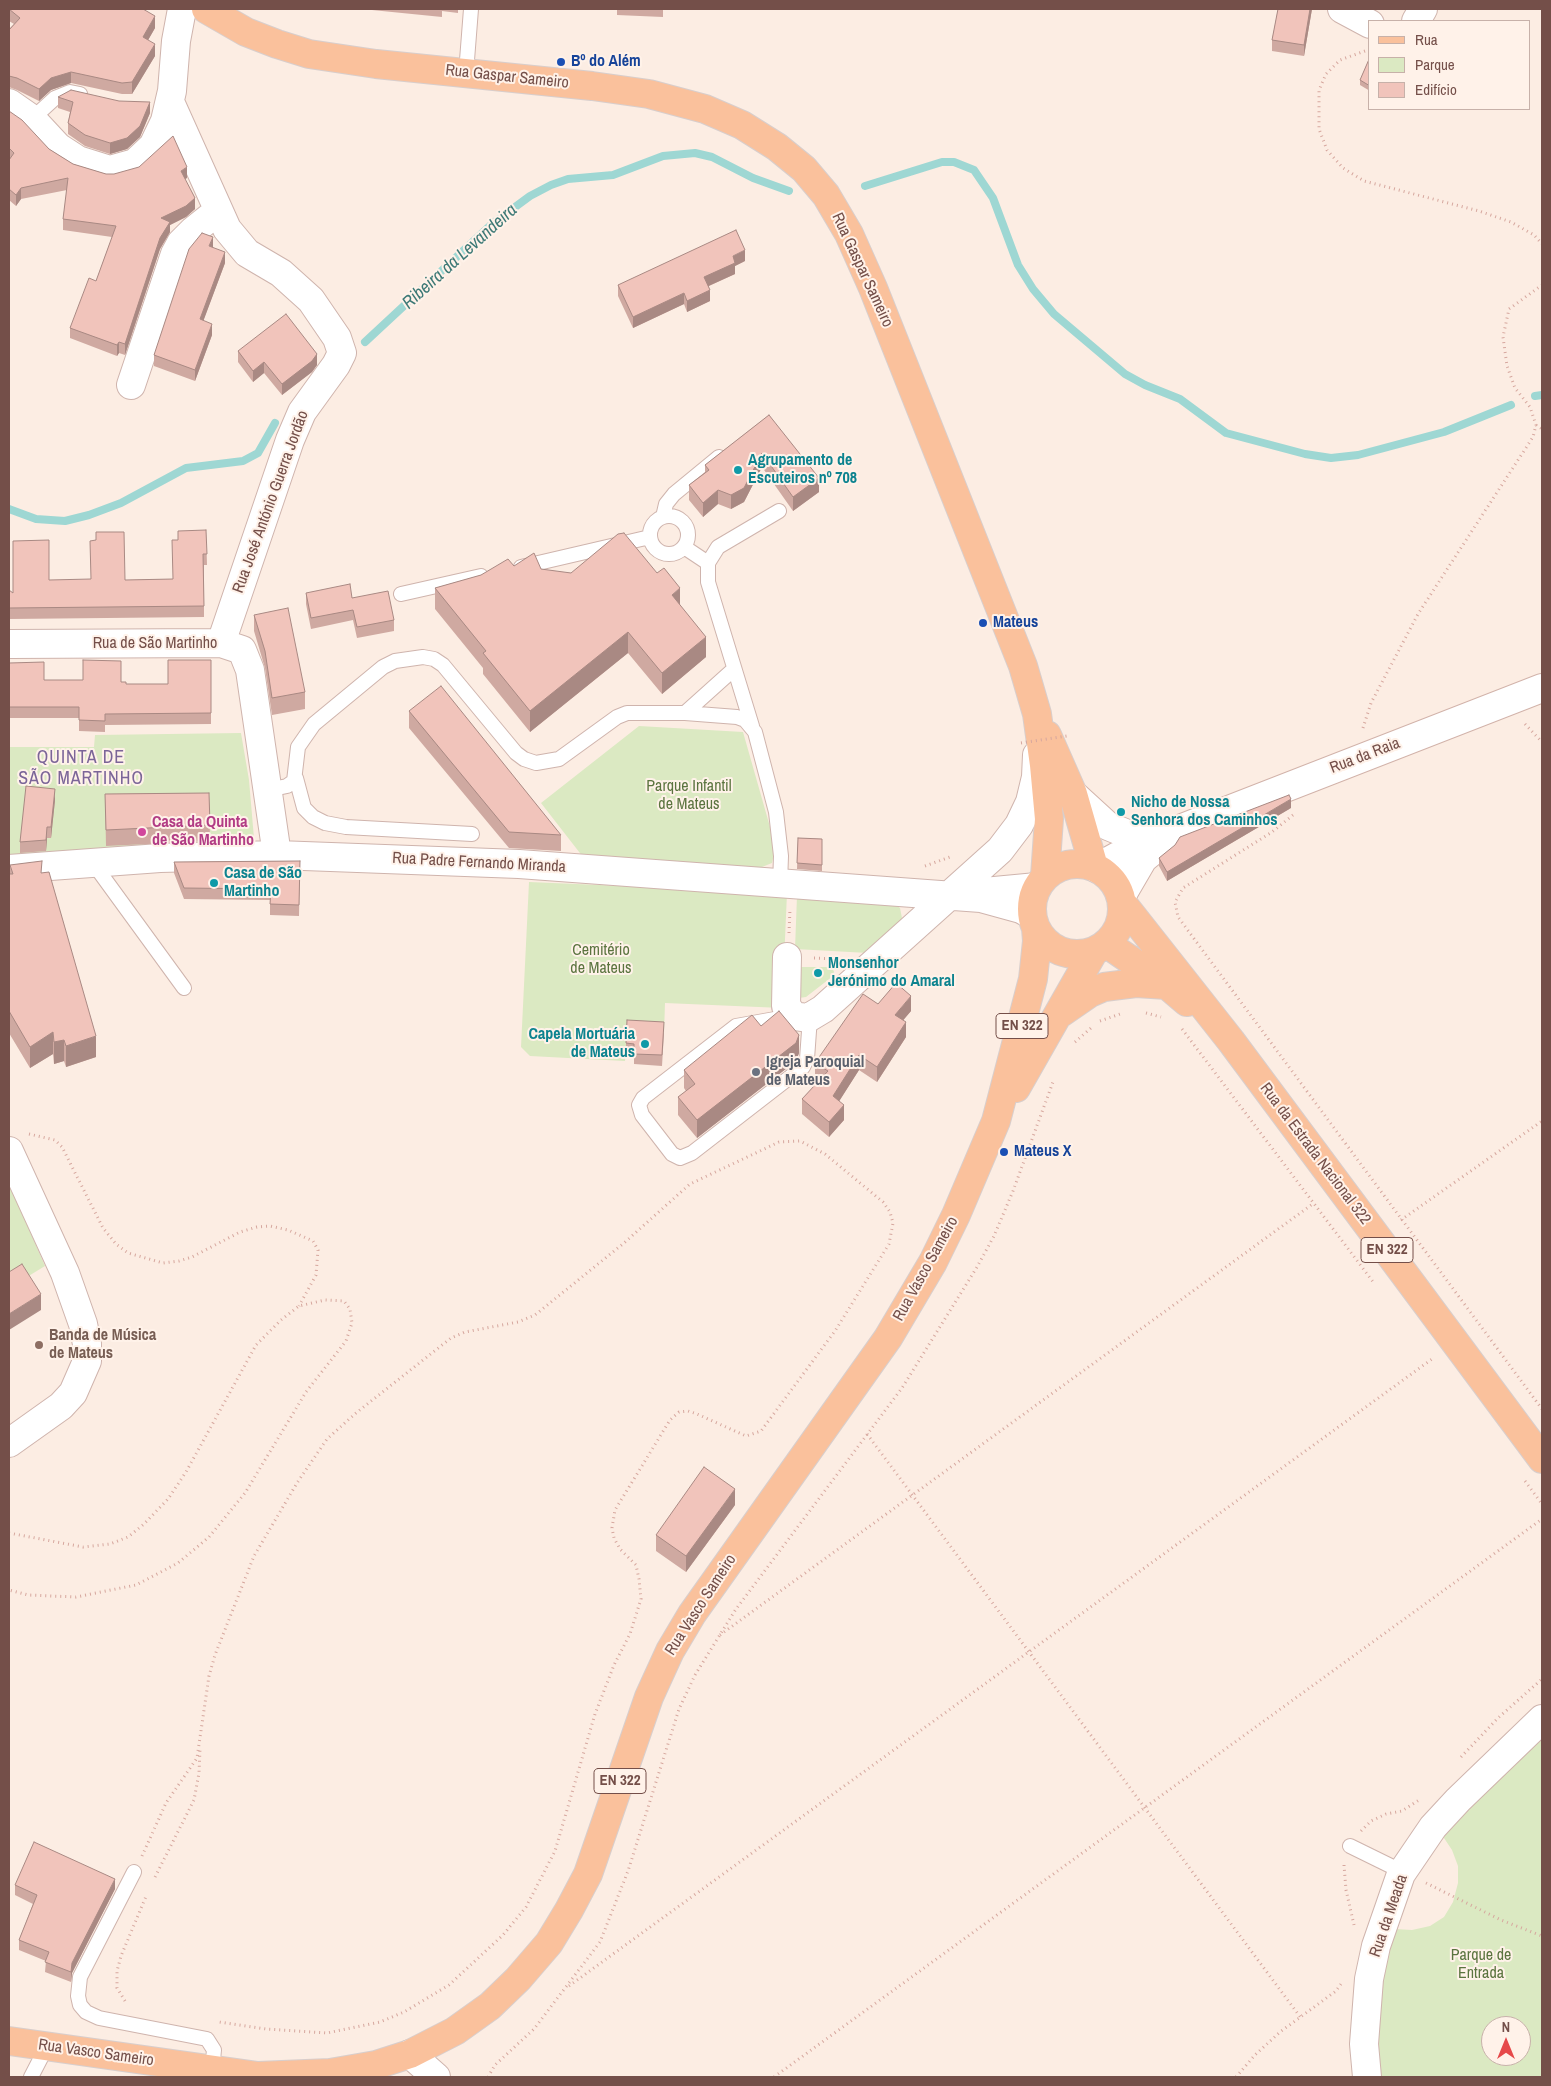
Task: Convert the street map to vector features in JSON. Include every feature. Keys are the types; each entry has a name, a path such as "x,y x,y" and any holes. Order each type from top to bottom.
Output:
{"main road":[{"name":"Rua Gaspar Sameiro","path":"206,9 246,32 309,54 376,64 649,94 705,109 742,125 777,146 804,169 826,195 848,234 873,288 1016,646 1037,714"},
{"path":"1037,714 1073,794 1095,867"},
{"path":"1037,714 1049,819 1041,881"},
{"name":"EN 322","path":"996,1121 1033,979 1037,941 1032,900 1041,881 1056,868 1069,864 1084,863 1095,867 1116,883 1122,900 1231,1041"},
{"name":"EN 322","path":"996,1121 1057,1017 1101,948 1116,933 1122,919 1122,900"},
{"path":"1034,921 1044,940 1061,951 1081,954 1101,948"},
{"name":"EN 322","path":"1101,948 1167,985 1231,1041"},
{"path":"1057,1017 1090,993 1104,987 1136,983 1167,985"},
{"name":"Rua da Estrada Nacional 322","path":"1231,1041 1542,1459"},
{"name":"Rua Vasco Sameiro","path":"11,2045 47,2046 258,2076 330,2073 376,2065 410,2054 455,2031 490,2006 518,1980 548,1943 570,1910 588,1874 649,1697 670,1651 692,1614 888,1338 933,1262 969,1186 996,1121"}],"street":[{"path":"9,103 32,119 51,141 78,160 100,169 119,170 135,163 153,146 165,121 160,102 182,9"},
{"path":"1342,9 1368,23"},
{"path":"1417,20 1423,9"},
{"name":"Rua José António Guerra Jordão","path":"160,102 232,235 247,252 281,274 311,300 337,338 342,353 336,365 302,412 290,440 221,643"},
{"path":"130,385 175,254 193,231 218,211"},
{"name":"Rua de São Martinho","path":"9,644 221,643 242,650 250,670 278,855"},
{"name":"Rua da Raia","path":"1189,826 1542,688"},
{"path":"787,957 786,1006 802,1017 823,1009 1000,850 1025,813 1036,777 1037,714"},
{"path":"1073,794 1108,826 1125,833 1152,840"},
{"path":"1095,867 1126,850 1189,826"},
{"path":"1122,900 1135,870 1149,852 1189,826"},
{"name":"Rua Padre Fernando Miranda","path":"9,869 160,858 278,855 519,864 948,896"},
{"path":"948,896 1041,881"},
{"path":"948,896 981,898 1014,907 1034,921"},
{"path":"9,1443 61,1406 73,1393 87,1361 87,1344 83,1324 18,1142"},
{"name":"Rua da Meada","path":"1367,2077 1364,2044 1369,1979 1381,1931 1402,1872 1433,1827 1458,1800 1542,1719"},
{"path":"410,2054 436,2077"}],"lane":[{"path":"466,73 471,9"},
{"path":"32,119 62,94 70,92 91,96"},
{"path":"663,517 675,517 685,524 688,536 684,547 679,552 666,554 655,548 650,537 653,525 663,517 666,504 674,494 730,448"},
{"path":"779,511 718,547 708,563 708,582 776,812 785,885"},
{"path":"401,594 650,537"},
{"path":"684,547 708,563"},
{"path":"472,834 346,827 324,824 308,813 302,802 296,778 298,746 314,724 383,668 409,658 423,657 444,665 516,753 524,759 536,763 560,758 617,717 626,713 684,713 737,717 745,720 752,727"},
{"path":"684,713 734,669"},
{"path":"268,790 287,786 296,778"},
{"path":"93,863 184,988"},
{"path":"802,1017 807,1059 803,1067 692,1153 680,1158 672,1154 642,1115 639,1105 643,1098 736,1026 802,1017"},
{"path":"1350,1846 1402,1872"},
{"path":"134,1872 80,1977 78,1996 80,2005 86,2012 99,2018 207,2039 214,2050 212,2070"},
{"path":"31,2077 47,2046"}],"path":[{"path":"1368,50 1357,52 1340,60 1326,74 1319,90 1319,129 1327,150 1332,156 1343,168 1364,181 1479,211 1511,222 1534,235 1542,244"},
{"path":"1542,285 1509,309 1503,337 1507,366 1515,388 1530,407 1536,425 1542,430"},
{"path":"1359,758 1360,740 1371,703 1418,614 1524,453 1533,437 1536,425"},
{"path":"1520,720 1542,742"},
{"path":"1021,743 1067,736"},
{"path":"1300,809 1272,832 1183,888 1177,895 1175,909 1182,924 1542,1410"},
{"path":"922,867 955,854"},
{"path":"785,885 787,957 876,961"},
{"path":"1142,1012 1168,1019"},
{"path":"1069,1048 1100,1021 1125,1013"},
{"path":"1175,1024 1193,1042 1379,1289"},
{"path":"488,2077 495,2064 534,2029 600,1942 615,1909 679,1709 695,1675 717,1637 760,1576 867,1434 924,1354 994,1236 1053,1080"},
{"path":"1401,1220 1542,1121"},
{"path":"9,1533 83,1547 110,1544 128,1537 144,1524 168,1499 186,1472 256,1345 281,1320 299,1306 316,1275 318,1250 313,1241 288,1230 270,1226 256,1227 240,1232 192,1257 179,1261 163,1263 128,1253 116,1244 104,1228 62,1146 55,1140 18,1142"},
{"path":"154,1879 194,1800 199,1774 200,1749 210,1676 215,1655 254,1556 297,1483 327,1439 392,1382 451,1338 472,1330 518,1322 535,1314 624,1243 690,1184 779,1142 800,1141 825,1154 883,1202 890,1212 893,1223 889,1244 835,1331 761,1431 746,1436 697,1414 688,1411 679,1412 670,1420 615,1510 612,1528 614,1538 620,1549 636,1565 641,1599 637,1614 595,1714 555,1851 526,1907 503,1936 449,1985 404,2012 380,2022 327,2033 266,2030 217,2022"},
{"path":"717,1637 1314,1203"},
{"path":"9,1590 28,1595 76,1596 136,1586 178,1563 208,1537 245,1493 306,1392 346,1341 352,1323 350,1309 344,1301 325,1300 299,1306"},
{"path":"1426,1351 1438,1367"},
{"path":"566,1988 1432,1359"},
{"path":"867,1434 1301,2018"},
{"path":"1519,1474 1542,1504"},
{"path":"774,2077 1542,1519"},
{"path":"134,1872 166,1803 191,1768 200,1749"},
{"path":"1402,1872 1502,1920 1542,1936"},
{"path":"127,2003 120,1997 117,1988 117,1971 121,1956 151,1886"}],"green space":[{"name":"Parque Infantil de Mateus","path":"639,726 743,732 774,841 775,850 772,863 757,869 583,857 541,803"},
{"path":"241,733 249,780 255,850 9,858 9,747 94,747 95,735"},
{"name":"Cemitério de Mateus","path":"529,882 787,893 782,1008 665,1003 664,1033 627,1031 625,1061 530,1056 521,1047"},
{"path":"797,896 896,905 900,908 902,918 901,922 868,953 795,949"},
{"path":"794,967 829,967 834,971 833,976 806,997 799,998"},
{"path":"9,1183 45,1266 9,1288"},
{"name":"Parque de Entrada","path":"1542,1735 1542,2077 1380,2077 1376,2061 1379,1992 1395,1929 1412,1930 1430,1926 1444,1917 1453,1902 1458,1883 1458,1866 1452,1850 1442,1835"}],"building":[{"path":"9,9 143,9 155,16 143,37 155,44 132,82 122,83 71,72 51,78 39,89 9,76 9,30 20,18"},
{"path":"1278,9 1310,9 1304,45 1272,40"},
{"path":"1368,62 1368,85 1360,80"},
{"path":"71,90 119,101 150,102 140,126 127,138 110,143 85,135 68,123 73,102 58,97"},
{"path":"9,111 22,120 49,149 73,164 106,174 114,174 139,167 173,136 187,167 181,171 195,198 186,206 161,218 170,222 160,238 125,344 119,342 117,345 70,328 89,278 96,281 116,226 63,219 68,178 21,188 16,195 9,189 9,160 14,153 9,148"},
{"path":"736,230 745,250 733,256 735,263 704,277 710,290 687,301 684,293 633,317 618,285"},
{"path":"202,233 213,237 209,246 225,252 200,319 212,324 195,370 154,355 189,249"},
{"path":"286,314 317,354 312,361 282,384 264,362 253,371 238,351"},
{"path":"769,415 819,478 793,497 762,453 744,488 731,495 718,490 703,503 689,485 709,470 705,465"},
{"path":"206,530 207,554 203,554 204,606 9,608 9,590 13,593 13,541 49,540 49,580 91,579 90,541 96,540 96,532 124,532 125,580 173,579 172,540 178,540 178,531"},
{"path":"624,533 657,573 664,568 680,588 672,595 706,637 662,673 628,632 530,711 483,653 486,651 435,588 481,575 508,559 514,566 534,553 541,569 571,573 618,534"},
{"path":"350,584 352,598 388,591 394,620 357,627 353,610 311,618 306,593"},
{"path":"288,608 305,692 272,698 265,651 254,615"},
{"path":"83,660 121,661 121,682 126,682 126,684 168,684 168,660 211,660 211,713 105,714 105,721 79,720 79,707 9,707 9,663 44,662 44,680 83,680"},
{"path":"441,686 561,835 509,832 409,711"},
{"path":"26,786 55,789 51,827 47,827 46,840 20,842"},
{"path":"209,793 210,825 106,830 105,794"},
{"path":"1289,795 1291,799 1167,872 1159,858 1175,845 1180,837"},
{"path":"798,838 822,839 822,865 797,863"},
{"path":"42,861 41,873 49,872 96,1036 66,1046 64,1040 54,1042 53,1032 30,1047 9,1011 9,874 13,874 10,865"},
{"path":"300,861 299,905 270,904 271,889 184,888 174,862"},
{"path":"896,983 911,996 895,1015 906,1022 877,1067 859,1055 833,1096 844,1105 829,1122 802,1099 828,1071 815,1063 863,994 878,1004"},
{"path":"779,1011 799,1035 796,1043 697,1120 678,1097 695,1084 684,1070 752,1015 761,1026"},
{"name":"Capela Mortuária de Mateus","path":"627,1020 664,1022 662,1055 634,1054 634,1044 626,1043"},
{"path":"22,1264 41,1294 9,1314 9,1272"},
{"path":"704,1467 735,1489 686,1556 656,1535"},
{"path":"34,1842 115,1879 72,1963 71,1972 45,1962 49,1952 19,1940 37,1895 15,1885"}],"waterway":[{"name":"Ribeira da Levandeira","path":"365,342 492,224 530,196 551,185 568,179 613,175 663,156 695,153 712,157 753,178 789,191"},
{"name":"Ribeira da Levandeira","path":"865,186 942,162 954,162 974,170 993,198 1018,265 1033,289 1054,314 1125,374 1145,385 1180,399 1226,433 1305,454 1331,458 1358,455 1444,432 1511,405"},
{"name":"Ribeira da Levandeira","path":"1535,396 1542,395"},
{"name":"Ribeira da Levandeira","path":"9,509 36,519 65,521 89,515 121,503 186,468 243,461 258,453 275,423"}],"place":[{"name":"Bº do Além","path":"561,62"},
{"name":"Agrupamento de Escuteiros nº 708","path":"738,470"},
{"name":"Mateus","path":"983,623"},
{"name":"Nicho de Nossa Senhora dos Caminhos","path":"1121,812"},
{"name":"Casa da Quinta de São Martinho","path":"142,832"},
{"name":"Casa de São Martinho","path":"214,883"},
{"name":"Monsenhor Jerónimo do Amaral","path":"818,973"},
{"name":"Capela Mortuária de Mateus","path":"645,1044"},
{"name":"Igreja Paroquial de Mateus","path":"756,1072"},
{"name":"Mateus X","path":"1004,1152"},
{"name":"Banda de Música de Mateus","path":"39,1345"}],"district":[{"name":"QUINTA DE SÃO MARTINHO","path":"81,768"}]}
